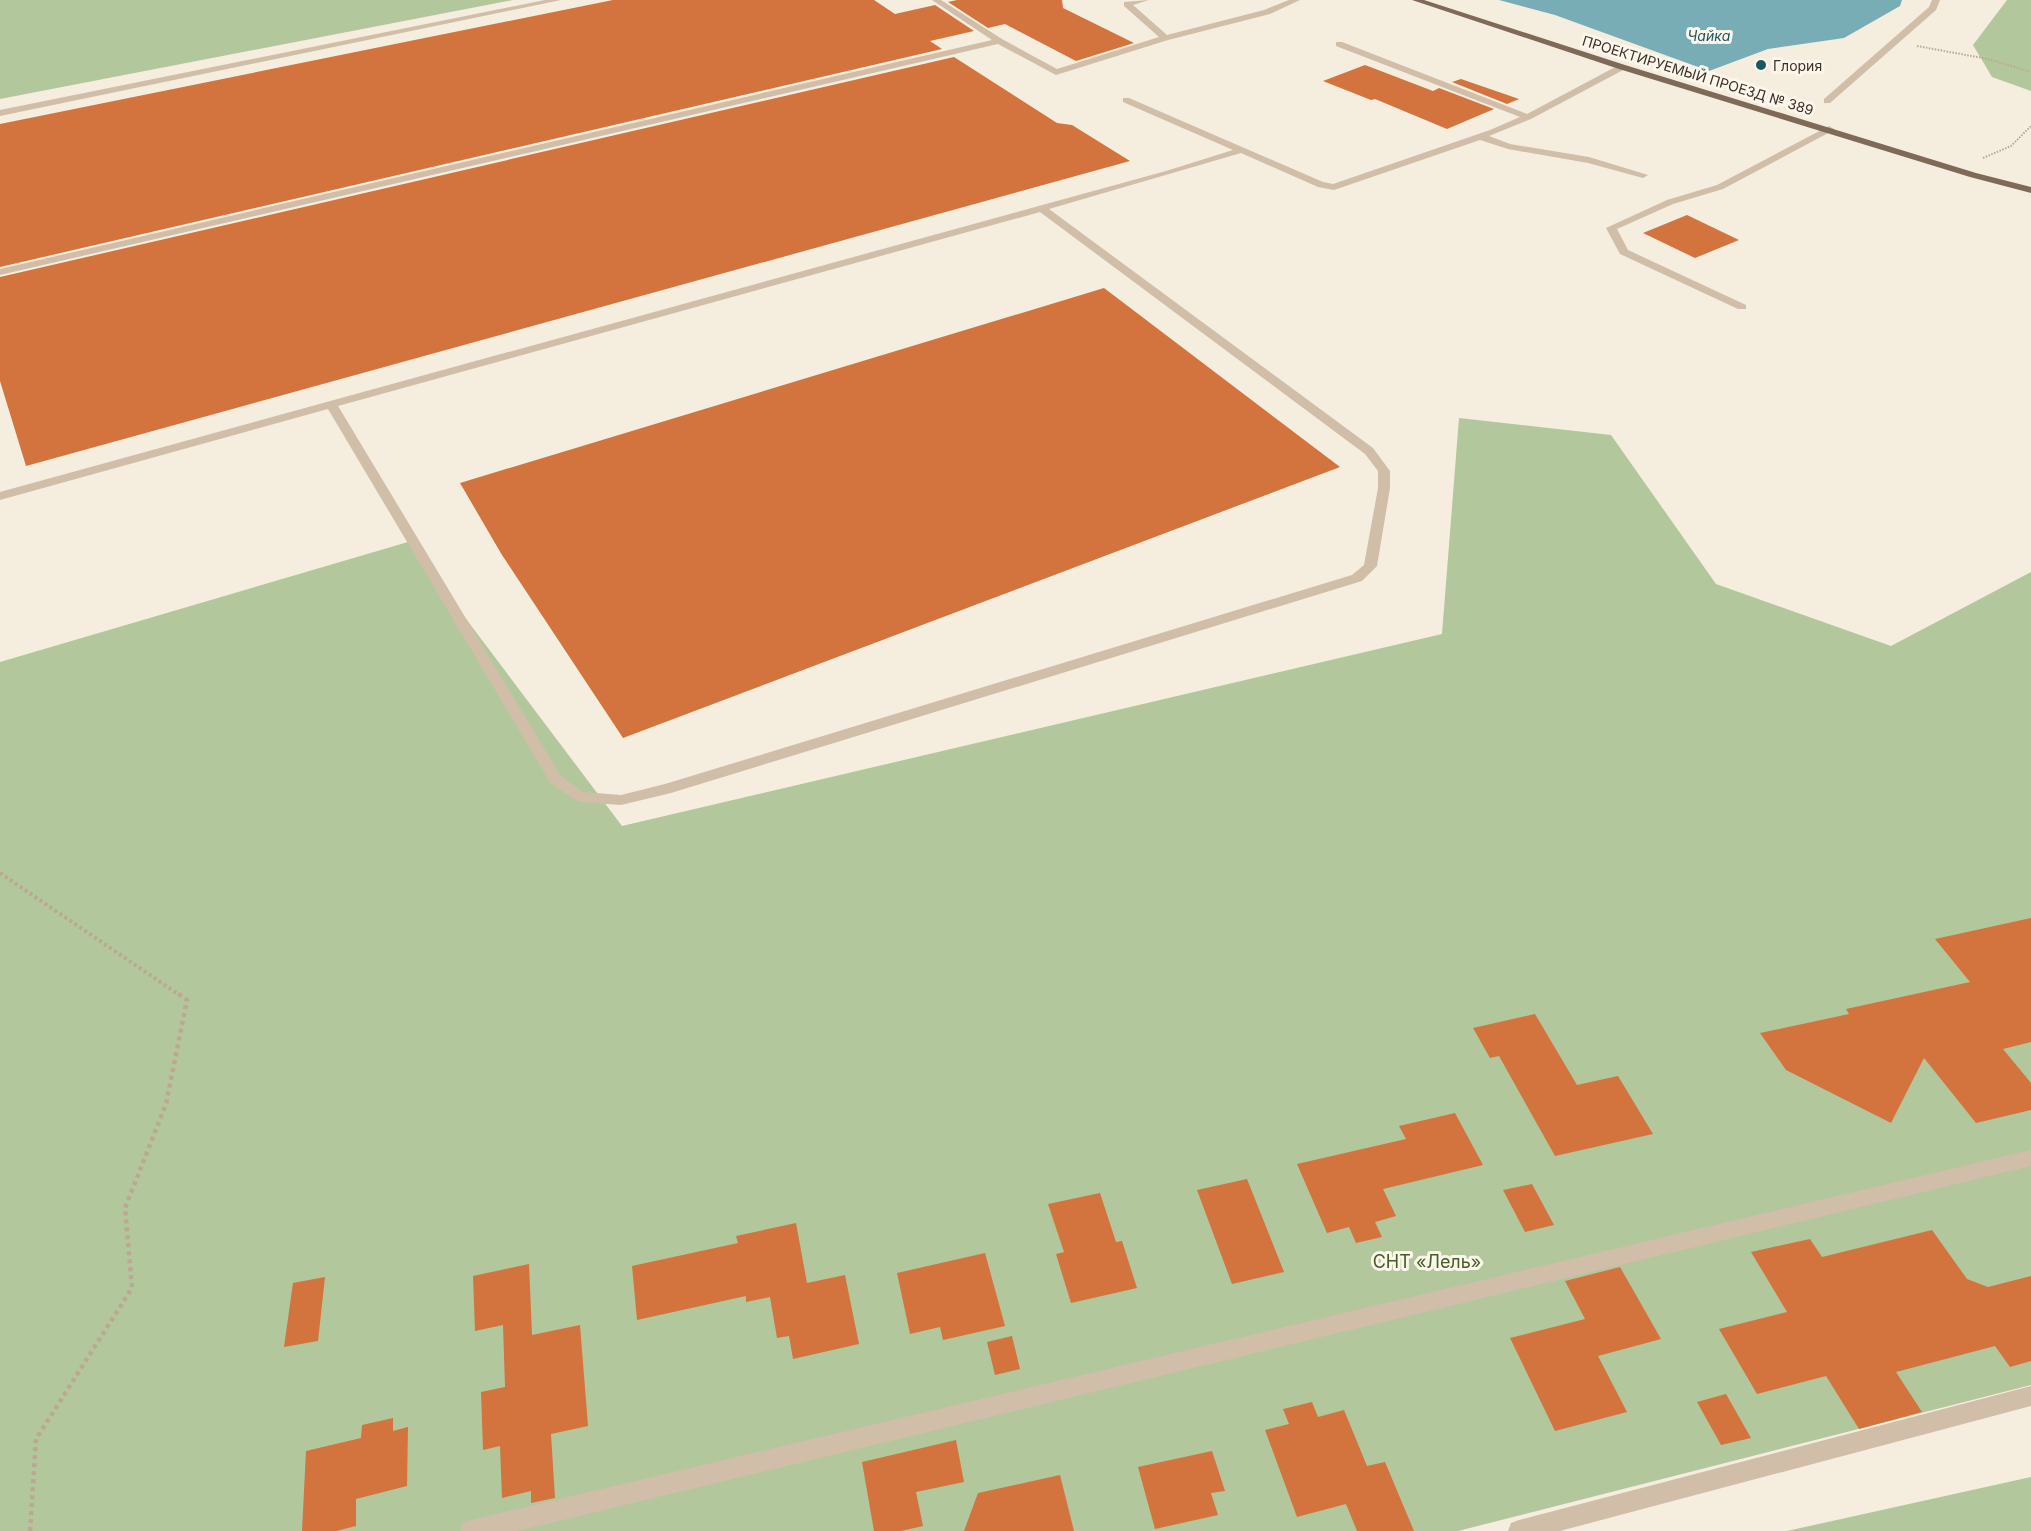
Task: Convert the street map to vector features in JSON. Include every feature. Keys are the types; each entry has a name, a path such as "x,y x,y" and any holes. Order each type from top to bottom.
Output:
{"main road":[{"name":"ПРОЕКТИРУЕМЫЙ ПРОЕЗД № 389","path":"1416,0 1622,67 1829,129 2031,196"},
{"name":"ПРОЕКТИРУЕМЫЙ ПРОЕЗД № 389","path":"1973,175 2031,190"}],"street":[{"path":"0,113 557,0"},
{"path":"936,0 999,41 1056,72 1165,38 1267,12 1296,0"},
{"path":"1145,0 1127,4 1165,38"},
{"path":"1827,101 1933,8 1936,0"},
{"path":"0,272 999,41"},
{"path":"1339,44 1528,117"},
{"path":"1126,100 1321,185 1334,187 1528,117 1622,67"},
{"path":"1742,307 1624,252 1611,228 1670,202 1720,187 1829,129"},
{"path":"1479,136 1508,146 1589,160 1643,175"},
{"path":"0,496 1042,209 1242,150"},
{"path":"331,405 556,780 579,797 621,800 666,789 1357,578 1370,566 1384,488 1384,471 1370,450 1042,209"},
{"path":"471,1531 2031,1158"},
{"path":"1519,1531 2031,1396"}],"path":[{"path":"1896,42 1988,59 2031,72"},
{"path":"1978,160 2011,146 2031,126"},
{"path":"0,873 187,1000 166,1104 125,1208 132,1288 36,1439 30,1531"}],"green space":[{"path":"0,0 513,0 0,99"},
{"path":"2007,0 2031,0 2031,91 1992,77 1973,45"},
{"name":"СНТ «Лель»","path":"1459,418 1611,435 1716,584 1891,646 2031,572 2031,1385 1458,1531 0,1531 0,662 408,542 622,826 1442,634"},
{"path":"2031,1477 2031,1531 1787,1531"}],"water":[{"name":"Чайка","path":"1499,0 1902,0 1900,6 1844,38 1768,49 1709,71 1555,15"}],"building":[{"path":"613,0 874,0 895,14 935,5 974,31 930,41 942,49 0,267 0,124"},
{"path":"957,0 1062,0 1063,8 1134,43 1076,61 1005,24 988,28 948,2"},
{"path":"954,57 1057,123 1072,125 1130,161 26,466 0,381 0,277"},
{"path":"1365,65 1433,91 1439,88 1494,109 1447,129 1375,99 1371,100 1323,81"},
{"path":"1461,79 1519,99 1507,104 1452,82"},
{"path":"1687,215 1739,240 1695,258 1643,233"},
{"path":"1104,288 1340,467 623,738 502,555 460,483"},
{"path":"2031,918 2031,1042 2003,1049 2031,1083 2031,1110 1976,1123 1924,1058 1891,1123 1786,1070 1760,1033 1849,1014 1846,1009 1970,982 1935,939"},
{"path":"1535,1014 1577,1085 1618,1076 1653,1134 1555,1156 1499,1056 1490,1058 1473,1028"},
{"path":"1455,1113 1483,1165 1383,1189 1396,1216 1375,1222 1382,1237 1356,1243 1349,1227 1327,1233 1297,1164 1406,1139 1399,1126"},
{"path":"1247,1179 1284,1272 1232,1284 1197,1190"},
{"path":"1532,1184 1554,1225 1525,1232 1503,1190"},
{"path":"1100,1193 1116,1242 1122,1241 1137,1288 1071,1303 1056,1254 1064,1252 1048,1204"},
{"path":"796,1223 807,1283 845,1275 859,1344 793,1359 789,1336 777,1338 770,1297 746,1302 746,1296 637,1320 632,1266 738,1243 736,1236"},
{"path":"1932,1230 1967,1279 1988,1287 2031,1276 2031,1361 2010,1367 1995,1346 1896,1372 1922,1412 1859,1429 1826,1376 1757,1394 1719,1329 1787,1312 1751,1252 1810,1239 1822,1257"},
{"path":"985,1253 1005,1326 943,1340 940,1327 910,1334 897,1273"},
{"path":"529,1264 532,1335 580,1325 588,1426 551,1434 555,1498 531,1503 531,1491 502,1498 500,1446 483,1450 481,1392 505,1387 503,1325 475,1331 473,1276"},
{"path":"1620,1267 1661,1339 1598,1356 1627,1412 1555,1431 1510,1338 1585,1319 1565,1281"},
{"path":"325,1277 318,1341 284,1347 293,1283"},
{"path":"1012,1336 1020,1369 995,1375 987,1342"},
{"path":"1726,1394 1751,1438 1721,1445 1697,1402"},
{"path":"1312,1402 1318,1417 1344,1410 1367,1466 1385,1462 1414,1531 1357,1531 1346,1504 1297,1517 1265,1430 1289,1424 1283,1409"},
{"path":"393,1418 393,1431 408,1427 407,1486 356,1499 356,1526 336,1531 302,1531 306,1451 361,1438 362,1425"},
{"path":"956,1440 964,1482 916,1492 923,1526 901,1531 874,1531 862,1462"},
{"path":"1212,1451 1225,1491 1211,1493 1218,1515 1155,1529 1138,1467"},
{"path":"1060,1475 1074,1531 964,1531 978,1493"}],"place":[{"name":"Глория","path":"1761,65"}]}
